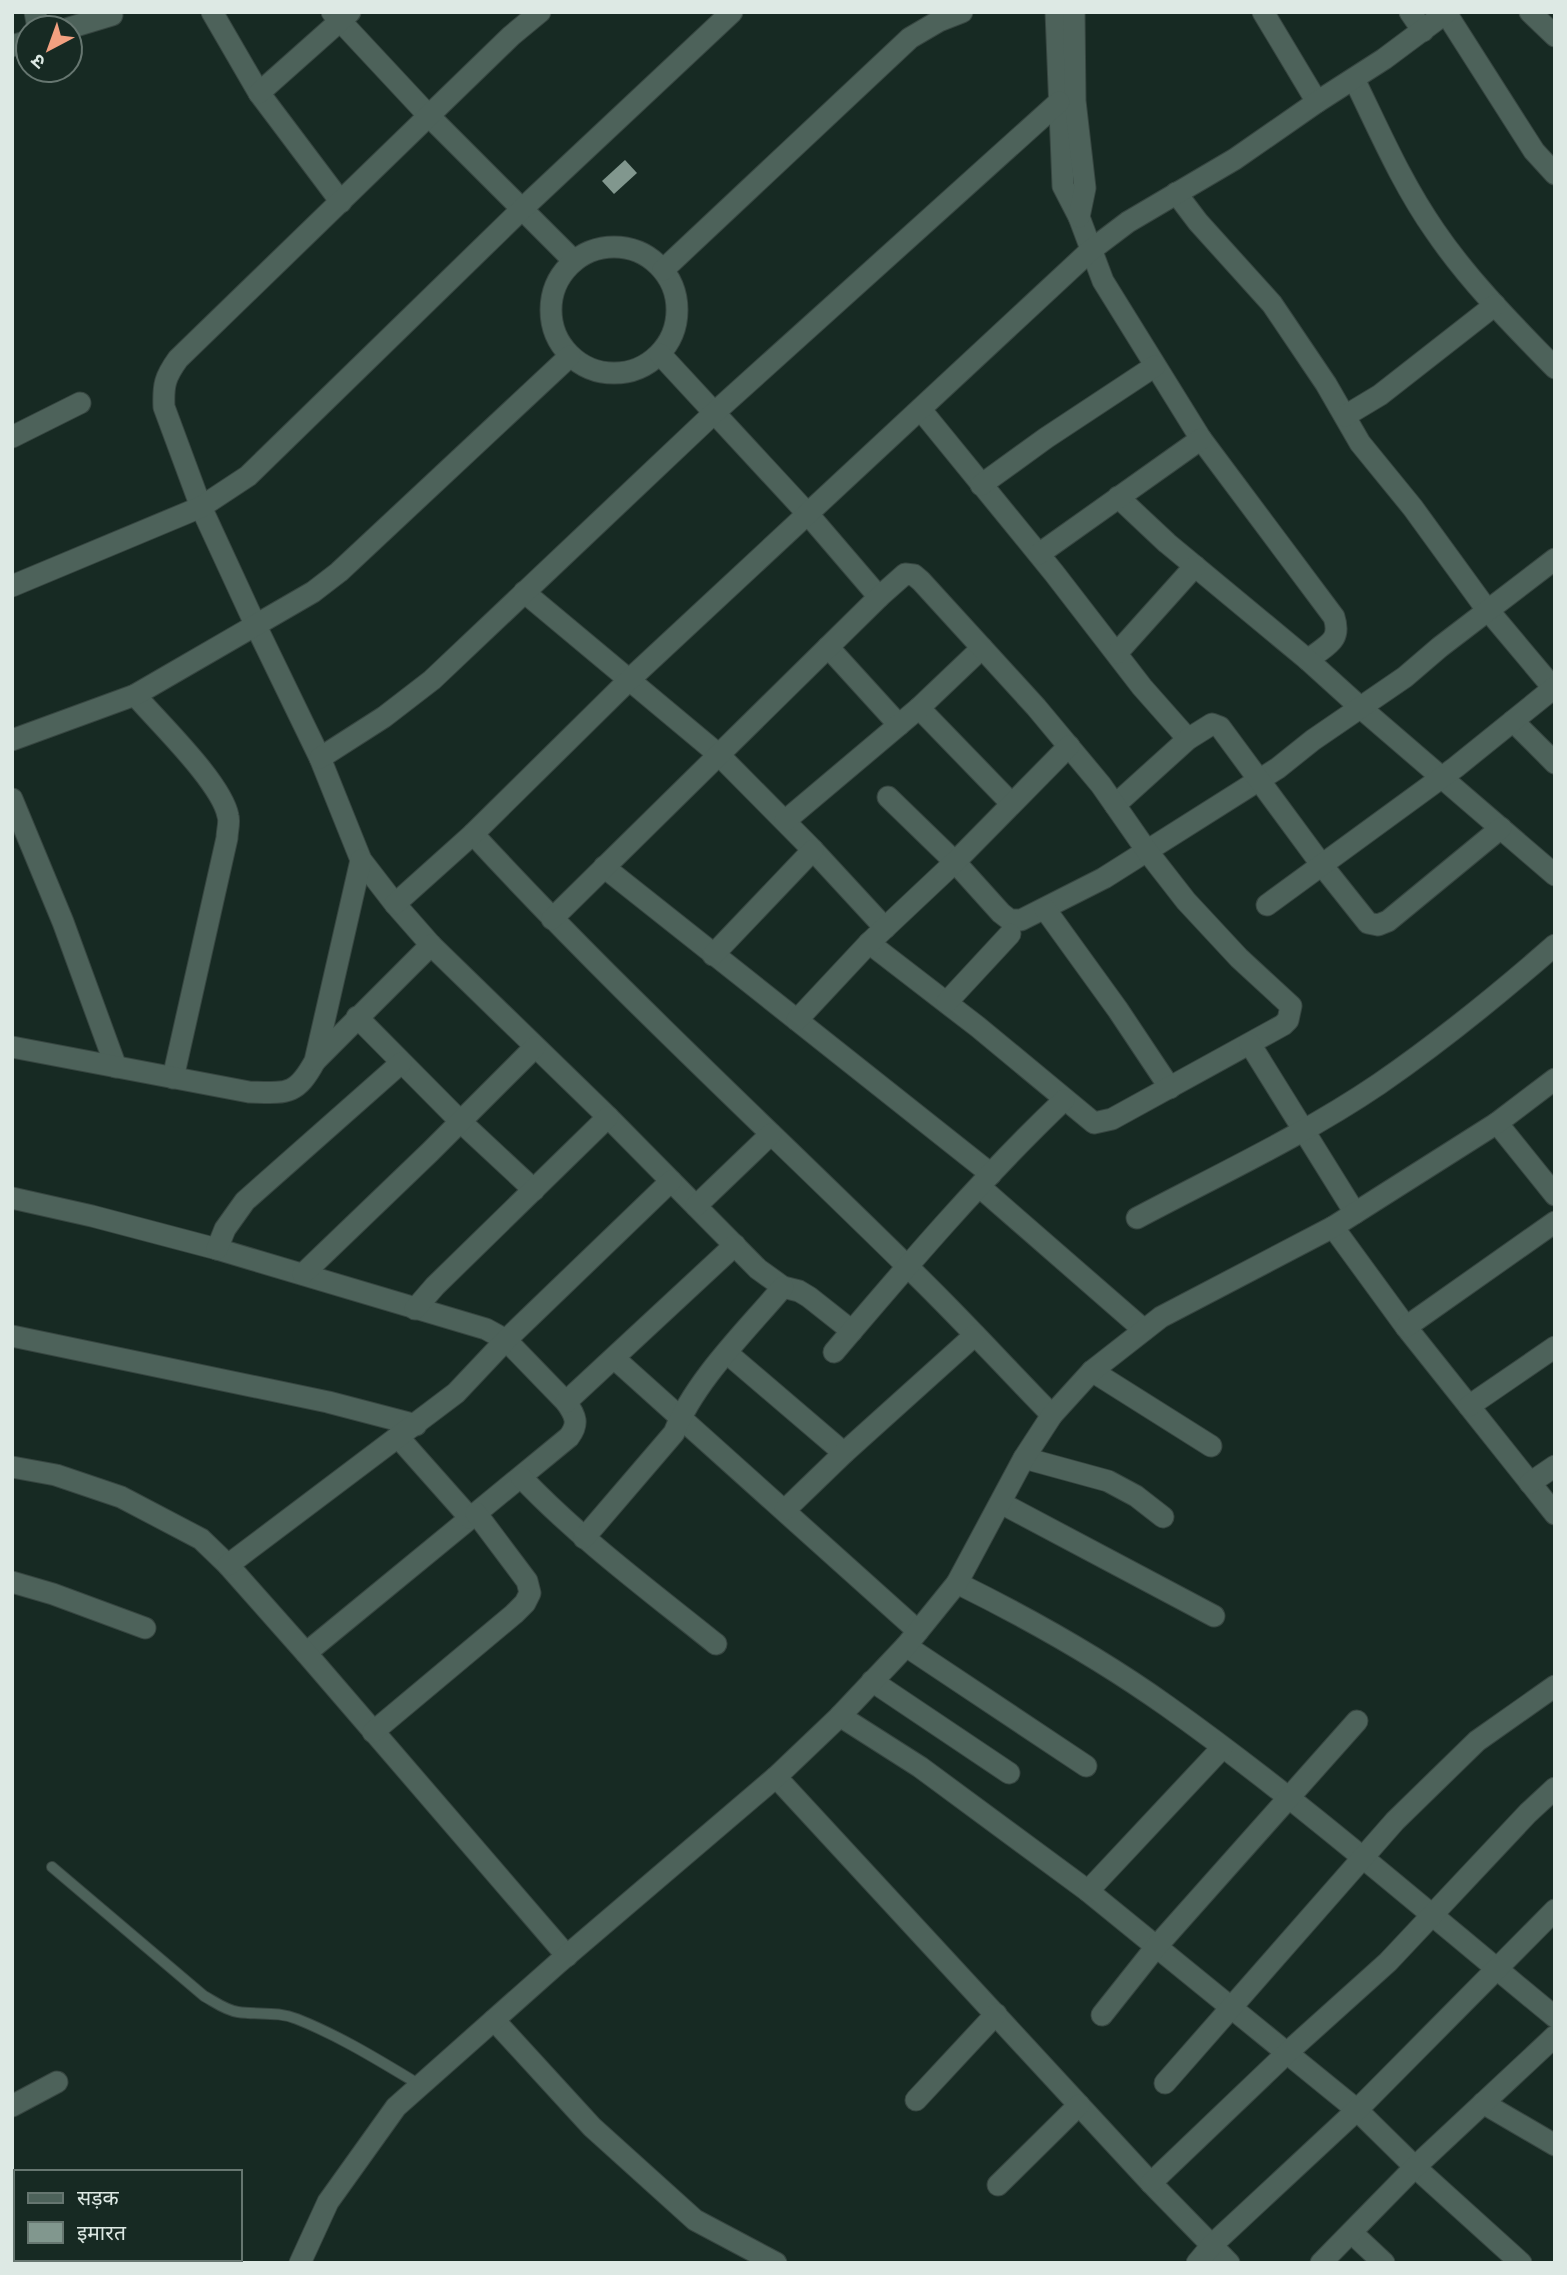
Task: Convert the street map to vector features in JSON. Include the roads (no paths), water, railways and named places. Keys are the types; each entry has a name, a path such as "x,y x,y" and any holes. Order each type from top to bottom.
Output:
{"street":[{"path":"212,12 259,93 341,202"},
{"path":"540,12 511,36 178,359 167,374 163,390 164,407 201,507 320,758 361,860 431,945 772,1281 799,1291 852,1331"},
{"path":"12,586 201,507 248,476 521,210 732,12"},
{"path":"663,270 911,38 939,21 962,12"},
{"path":"1056,12 1063,186 1080,217 1103,281 1154,366 1201,439 1334,617 1338,631 1335,638 1308,660"},
{"path":"1074,12 1075,101 1085,188 1080,217"},
{"path":"1263,12 1317,103"},
{"path":"1410,12 1423,31"},
{"path":"1530,12 1555,36"},
{"path":"395,904 473,834 629,680 1091,250 1128,222 1236,159 1447,13 1534,151 1555,174"},
{"path":"84,23 112,15"},
{"path":"259,93 340,15 429,116 574,261"},
{"path":"1354,79 1408,188 1428,221 1475,283 1555,369"},
{"path":"320,758 384,718 432,680 713,414 1059,102"},
{"path":"1176,193 1198,222 1272,304 1326,384 1360,443 1413,508 1487,610 1554,688 1442,776 1267,905"},
{"path":"610,247 630,249 648,257 663,270 672,286 677,304 676,322 670,339 660,354 644,366 625,372 605,373 586,367 570,356 557,338 551,318 552,296 560,276 574,261 591,251 610,247"},
{"path":"1345,416 1380,395 1495,305"},
{"path":"660,354 807,513 879,597"},
{"path":"12,740 135,695 313,592 339,572 570,356"},
{"path":"981,485 1154,366"},
{"path":"12,437 80,403"},
{"path":"920,410 1039,554 1142,687 1188,739"},
{"path":"1039,554 1201,439"},
{"path":"1118,497 1555,875"},
{"path":"888,797 1010,920 1021,920 1147,851 1259,779 1405,677 1555,559"},
{"path":"1117,653 1195,566"},
{"path":"552,919 899,577 905,574 914,575 1069,746 1147,851 1214,933 1291,1006 1288,1020 1283,1025 1112,1119 1094,1123 947,1002 869,943"},
{"path":"524,592 718,754 885,928"},
{"path":"828,647 898,725"},
{"path":"785,821 919,708 982,648"},
{"path":"135,695 204,773 229,816 227,838 173,1078"},
{"path":"919,708 1011,803"},
{"path":"1513,721 1555,762"},
{"path":"1115,805 1188,739 1212,724 1220,727 1368,923 1378,925 1388,921 1501,828"},
{"path":"797,1020 869,943 955,862 1069,746"},
{"path":"12,799 64,922 116,1067"},
{"path":"473,834 552,919 908,1266 1052,1415"},
{"path":"713,955 813,850"},
{"path":"315,1061 361,860"},
{"path":"604,867 797,1020 986,1180 1144,1330"},
{"path":"1045,909 1111,999 1170,1088"},
{"path":"947,1002 1010,934"},
{"path":"12,1047 249,1092 278,1093 292,1090 304,1080 315,1061 357,1017 431,945"},
{"path":"1137,1218 1302,1130 1378,1084 1446,1034 1555,945"},
{"path":"357,1017 461,1122 534,1190"},
{"path":"1250,1044 1355,1213"},
{"path":"303,1274 535,1047"},
{"path":"217,1249 225,1228 245,1201 401,1063"},
{"path":"300,2263 328,2202 396,2107 776,1777 840,1716 912,1638 957,1583 1024,1458 1052,1415 1092,1371 1161,1317 1333,1227 1497,1124 1555,1079"},
{"path":"834,1352 1019,1143 1064,1100"},
{"path":"415,1309 435,1286 608,1117"},
{"path":"1497,1124 1555,1195"},
{"path":"696,1206 771,1134"},
{"path":"228,1565 456,1393 506,1340 671,1181"},
{"path":"12,1198 217,1249 486,1329 506,1340 566,1402 577,1420 575,1430 569,1437 306,1653"},
{"path":"1406,1327 1555,1222"},
{"path":"1333,1227 1406,1327 1555,1514"},
{"path":"566,1402 735,1245"},
{"path":"584,1538 674,1433 680,1417 727,1353 783,1287"},
{"path":"785,1510 975,1335"},
{"path":"12,1336 328,1402 416,1425"},
{"path":"1469,1406 1555,1347"},
{"path":"727,1353 844,1453"},
{"path":"614,1358 785,1510 912,1638 1086,1766"},
{"path":"1092,1371 1211,1446"},
{"path":"373,1732 514,1614 530,1593 521,1572 473,1516 399,1438"},
{"path":"1024,1458 1108,1481 1136,1496 1163,1517"},
{"path":"1530,1483 1555,1466"},
{"path":"12,1467 56,1475 121,1497 201,1539 228,1565 306,1653 567,1956"},
{"path":"521,1477 556,1514 584,1538 716,1644"},
{"path":"1001,1503 1214,1616"},
{"path":"12,1582 145,1628"},
{"path":"957,1583 1023,1616 1167,1705 1363,1855 1555,2017"},
{"path":"872,1681 1009,1773"},
{"path":"1165,2083 1363,1855 1461,1755 1555,1686"},
{"path":"840,1716 931,1775 1088,1891 1357,2110 1415,2167 1521,2263"},
{"path":"1102,2015 1156,1947 1357,1721"},
{"path":"1088,1891 1222,1748"},
{"path":"776,1777 1151,2183 1229,2263"},
{"path":"1151,2183 1288,2052 1388,1962 1432,1913 1555,1788"},
{"path":"1197,2263 1212,2245 1357,2110 1555,1910"},
{"path":"916,2101 996,2014"},
{"path":"494,2021 592,2127 695,2220 776,2263"},
{"path":"1321,2263 1415,2167 1555,2036"},
{"path":"12,2106 57,2082"},
{"path":"1483,2103 1555,2145"},
{"path":"998,2185 1079,2105"},
{"path":"1352,2232 1384,2263"}],"lane":[{"path":"52,1867 204,1996 239,2012 266,2012 295,2018 363,2050 420,2085"}]}
